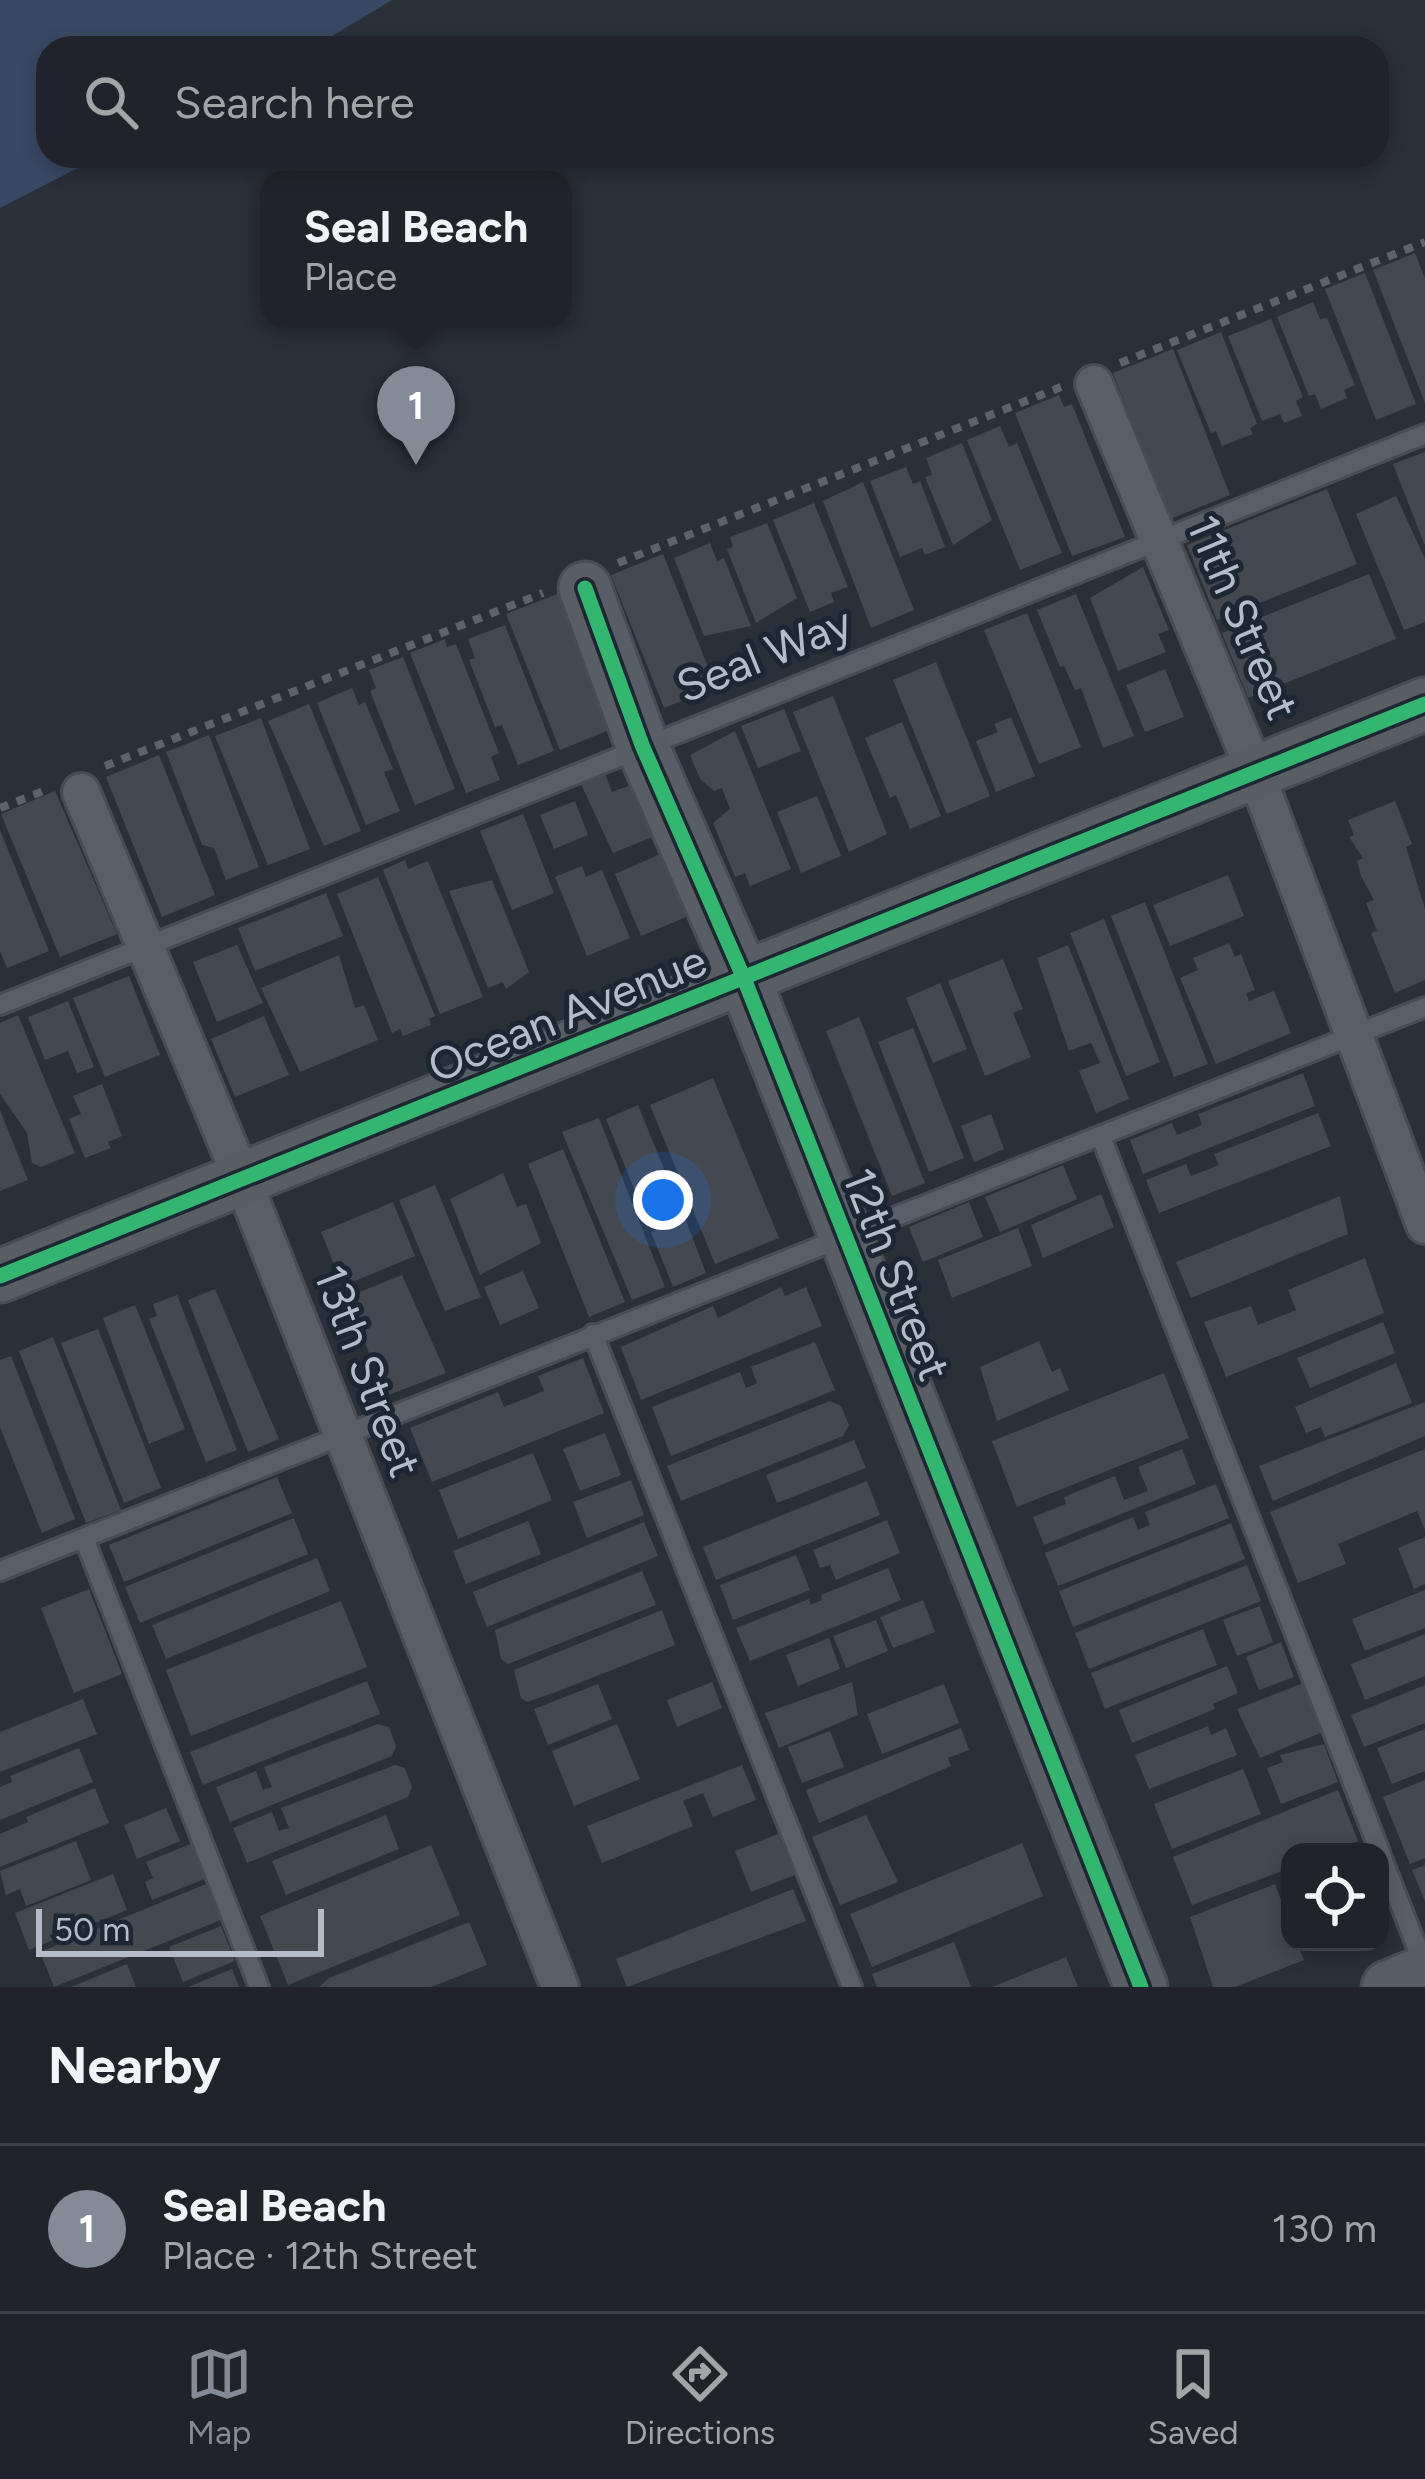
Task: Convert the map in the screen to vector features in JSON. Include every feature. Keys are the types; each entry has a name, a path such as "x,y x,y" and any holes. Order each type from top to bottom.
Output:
{"street":[{"name":"11th Street","path":"1092,378 1255,771 1425,1225"},
{"name":"12th Street","path":"583,581 642,745 745,981 1141,1987"},
{"name":"Ocean Avenue","path":"0,1276 745,981 1425,704"},
{"name":"13th Street","path":"78,782 243,1181 560,1987"},
{"path":"1388,1987 1425,1970"}],"lane":[{"name":"Seal Way","path":"0,1005 1425,434"},
{"path":"0,1571 1425,1007"},
{"path":"1101,1137 1376,1843"},
{"path":"593,1334 852,1987"},
{"path":"85,1538 259,1987"},
{"path":"1389,1876 1425,1970"}],"path":[{"path":"0,808 78,782 1425,242"}],"water":[{"path":"0,0 392,0 332,36 36,36 36,168 78,168 0,208"}],"building":[{"path":"1415,253 1425,279 1425,403 1373,270"},
{"path":"1365,273 1416,404 1376,420 1325,289"},
{"path":"1313,302 1320,319 1327,318 1355,385 1344,390 1347,398 1321,409 1315,394 1309,396 1277,317"},
{"path":"1271,319 1303,397 1296,401 1302,416 1284,423 1280,414 1262,421 1228,336"},
{"path":"1221,332 1257,424 1250,428 1253,434 1222,446 1216,431 1211,433 1177,350"},
{"path":"1173,349 1230,495 1170,519 1113,373"},
{"path":"1059,395 1064,407 1072,404 1125,537 1072,556 1015,413"},
{"path":"1000,426 1009,447 1017,443 1062,553 1020,570 967,440"},
{"path":"962,443 992,520 953,545 925,477 932,475 926,458"},
{"path":"1425,452 1425,546 1393,464"},
{"path":"906,467 913,484 920,481 945,547 925,555 922,548 900,557 870,481"},
{"path":"863,482 914,610 871,628 823,501"},
{"path":"1327,489 1357,564 1217,620 1187,545"},
{"path":"1396,496 1425,559 1425,622 1404,630 1356,514"},
{"path":"814,503 848,587 831,593 834,602 810,612 773,520"},
{"path":"767,523 797,598 756,623 727,549 733,547 730,537"},
{"path":"710,543 717,561 724,558 751,626 704,636 674,558"},
{"path":"663,554 716,687 664,708 611,575"},
{"path":"1143,567 1169,630 1158,634 1166,652 1118,671 1090,598"},
{"path":"1369,574 1396,639 1248,698 1222,633"},
{"path":"565,591 619,726 560,750 506,614"},
{"path":"1076,594 1134,736 1103,748 1081,688 1075,690 1064,666 1060,667 1037,610"},
{"path":"1027,613 1081,747 1039,764 984,630"},
{"path":"505,625 554,751 518,765 502,725 495,727 469,660 475,658 468,639"},
{"path":"445,639 447,647 456,644 499,753 491,757 500,780 466,793 410,653"},
{"path":"403,657 455,789 415,805 370,691 376,688 369,670"},
{"path":"936,662 990,796 947,814 893,680"},
{"path":"1165,669 1184,717 1145,732 1126,685"},
{"path":"352,688 359,705 365,702 393,769 384,772 400,811 366,825 317,703"},
{"path":"833,696 887,834 849,852 793,712"},
{"path":"309,704 361,831 324,846 268,721"},
{"path":"784,709 801,751 758,768 741,726"},
{"path":"1011,717 1035,776 996,792 976,741 998,732 994,724"},
{"path":"261,718 310,849 268,865 215,736"},
{"path":"902,722 941,816 910,829 896,795 890,798 865,738"},
{"path":"735,731 791,869 750,886 745,873 735,877 713,823 730,809 722,788 714,791 700,779 690,755"},
{"path":"209,735 259,867 226,880 214,848 202,845 166,752"},
{"path":"159,755 215,895 162,917 106,777"},
{"path":"605,774 612,792 634,784 655,836 613,853 581,784"},
{"path":"55,791 117,934 60,957 1,814"},
{"path":"817,796 841,856 801,873 777,812"},
{"path":"575,801 588,835 554,849 540,815"},
{"path":"1395,801 1412,844 1406,847 1425,909 1425,980 1395,993 1371,933 1377,931 1366,903 1374,900 1361,876 1357,861 1363,858 1349,837 1354,835 1348,820"},
{"path":"523,814 554,893 512,910 480,831"},
{"path":"0,830 49,951 7,968 0,951"},
{"path":"665,852 691,915 641,936 615,874"},
{"path":"405,860 408,869 428,861 483,997 440,1014 383,870"},
{"path":"582,866 586,877 602,870 630,938 587,956 555,877"},
{"path":"1228,875 1244,916 1170,946 1153,905"},
{"path":"378,877 435,1016 429,1019 431,1025 403,1036 400,1029 392,1033 337,894"},
{"path":"492,880 529,972 506,989 503,982 488,988 449,891"},
{"path":"326,893 343,936 255,971 238,928"},
{"path":"1145,902 1208,1064 1174,1077 1111,916"},
{"path":"1104,919 1160,1062 1126,1076 1070,933"},
{"path":"1229,943 1235,957 1241,954 1255,990 1246,993 1249,1001 1274,991 1291,1033 1216,1064 1180,978 1198,970 1193,958"},
{"path":"237,945 263,1003 217,1022 193,962"},
{"path":"1068,945 1129,1099 1096,1113 1079,1071 1100,1063 1091,1043 1069,1051 1037,958"},
{"path":"339,955 355,1008 364,1005 378,1040 300,1072 261,988"},
{"path":"1003,959 1023,1009 1013,1013 1031,1057 985,1076 948,981"},
{"path":"129,976 160,1055 105,1077 73,998"},
{"path":"940,983 967,1049 933,1063 906,998"},
{"path":"68,1001 94,1067 77,1073 68,1051 45,1060 28,1017"},
{"path":"18,1015 75,1153 41,1167 32,1163 27,1133 0,1094 0,1023"},
{"path":"264,1016 289,1075 235,1097 211,1039"},
{"path":"859,1017 925,1183 892,1196 826,1031"},
{"path":"913,1028 964,1158 929,1172 878,1042"},
{"path":"1303,1073 1315,1106 1143,1174 1130,1140 1172,1123 1177,1135 1202,1125 1198,1114"},
{"path":"713,1078 779,1238 715,1264 650,1105"},
{"path":"102,1084 122,1136 108,1142 111,1148 85,1158 69,1119 81,1114 73,1096"},
{"path":"638,1105 677,1201 644,1214 606,1119"},
{"path":"0,1110 28,1180 0,1191"},
{"path":"1318,1113 1331,1146 1159,1213 1146,1180 1186,1164 1191,1176 1219,1165 1214,1154"},
{"path":"991,1114 1004,1149 974,1162 961,1126"},
{"path":"599,1118 665,1287 632,1300 562,1132"},
{"path":"563,1149 625,1302 589,1317 528,1164"},
{"path":"1063,1165 1077,1199 1000,1232 985,1197"},
{"path":"503,1173 517,1207 526,1204 541,1243 480,1275 450,1199"},
{"path":"435,1185 481,1297 445,1311 399,1200"},
{"path":"1101,1194 1114,1227 1043,1258 1031,1225"},
{"path":"1340,1196 1348,1234 1191,1298 1176,1262"},
{"path":"393,1202 415,1256 343,1286 321,1232"},
{"path":"969,1202 983,1237 923,1262 909,1227"},
{"path":"685,1218 706,1273 673,1287 651,1232"},
{"path":"1018,1228 1032,1266 952,1298 938,1260"},
{"path":"1365,1258 1384,1313 1226,1377 1204,1322 1251,1306 1258,1325 1296,1310 1288,1290"},
{"path":"523,1271 539,1308 500,1325 484,1287"},
{"path":"402,1275 446,1373 386,1396 347,1297"},
{"path":"781,1287 785,1296 806,1287 822,1326 641,1400 621,1347 713,1306 718,1318"},
{"path":"215,1289 279,1439 248,1452 188,1300"},
{"path":"177,1295 237,1450 206,1462 149,1319 157,1316 153,1304"},
{"path":"135,1305 185,1429 149,1444 103,1318"},
{"path":"1383,1322 1395,1353 1310,1388 1297,1358"},
{"path":"98,1329 161,1488 124,1503 61,1343"},
{"path":"53,1337 121,1510 86,1523 19,1351"},
{"path":"1039,1341 1052,1372 1060,1368 1069,1390 997,1421 980,1367"},
{"path":"815,1342 835,1390 671,1456 652,1407 740,1372 746,1388 757,1383 751,1367"},
{"path":"11,1356 75,1519 42,1533 0,1427 0,1360"},
{"path":"583,1358 604,1413 432,1482 410,1428 498,1392 504,1407 544,1391 538,1376"},
{"path":"1396,1363 1412,1403 1325,1437 1321,1427 1306,1433 1295,1407"},
{"path":"1164,1373 1189,1438 1017,1507 992,1441"},
{"path":"830,1401 841,1406 849,1425 843,1436 681,1501 667,1466"},
{"path":"1425,1402 1425,1436 1273,1501 1259,1466"},
{"path":"605,1433 621,1475 580,1491 563,1449"},
{"path":"854,1440 866,1468 777,1503 766,1475"},
{"path":"1182,1449 1196,1484 1044,1545 1033,1517 1066,1504 1064,1497 1115,1476 1124,1500 1148,1491 1138,1467"},
{"path":"1425,1449 1425,1530 1417,1511 1338,1544 1346,1564 1298,1583 1270,1512"},
{"path":"533,1453 552,1500 458,1539 439,1490"},
{"path":"277,1477 292,1513 124,1582 109,1545"},
{"path":"631,1480 644,1515 587,1538 573,1502"},
{"path":"867,1481 880,1515 716,1580 703,1547"},
{"path":"1216,1484 1229,1518 1058,1586 1045,1553 1133,1517 1138,1530 1150,1525 1145,1512"},
{"path":"294,1518 308,1554 140,1623 125,1587"},
{"path":"887,1520 900,1553 836,1580 830,1565 820,1568 813,1550"},
{"path":"528,1521 541,1554 466,1584 453,1551"},
{"path":"644,1522 658,1556 487,1627 473,1592"},
{"path":"1231,1523 1245,1559 1073,1627 1059,1591"},
{"path":"1425,1537 1425,1584 1414,1589 1398,1548"},
{"path":"796,1555 810,1590 733,1620 720,1585"},
{"path":"317,1558 330,1591 166,1659 152,1625"},
{"path":"1247,1565 1261,1601 1089,1669 1075,1633"},
{"path":"888,1568 901,1600 750,1661 736,1628 809,1599 811,1605 822,1600 821,1595"},
{"path":"642,1571 656,1605 508,1664 501,1659 495,1630"},
{"path":"89,1589 122,1674 74,1693 41,1608"},
{"path":"1425,1590 1425,1628 1365,1651 1352,1619"},
{"path":"923,1600 935,1632 893,1648 880,1617"},
{"path":"341,1601 367,1667 191,1736 166,1670"},
{"path":"1260,1606 1273,1642 1237,1656 1223,1620"},
{"path":"662,1610 675,1645 527,1702 521,1698 514,1670"},
{"path":"876,1620 888,1651 846,1668 833,1636"},
{"path":"1203,1629 1217,1665 1105,1709 1091,1673"},
{"path":"1425,1634 1425,1676 1365,1700 1351,1664"},
{"path":"829,1638 840,1669 798,1686 786,1655"},
{"path":"1281,1642 1294,1677 1259,1690 1246,1657"},
{"path":"1227,1666 1238,1693 1213,1704 1215,1709 1132,1743 1119,1710"},
{"path":"367,1681 380,1714 203,1785 190,1752"},
{"path":"712,1682 722,1708 677,1727 667,1700"},
{"path":"852,1682 858,1715 779,1748 765,1713"},
{"path":"1303,1683 1323,1732 1260,1758 1237,1709"},
{"path":"598,1684 612,1719 548,1745 534,1709"},
{"path":"944,1684 959,1723 882,1754 867,1714"},
{"path":"1425,1685 1425,1723 1364,1747 1351,1715"},
{"path":"83,1699 97,1734 0,1772 0,1732"},
{"path":"378,1724 389,1727 396,1746 392,1756 230,1822 216,1787 256,1771 263,1790 272,1787 264,1767"},
{"path":"617,1724 640,1779 574,1806 552,1751"},
{"path":"1208,1726 1211,1735 1226,1728 1237,1755 1149,1789 1135,1755"},
{"path":"961,1728 969,1750 948,1758 951,1766 819,1823 806,1790"},
{"path":"1425,1729 1425,1771 1392,1784 1377,1748"},
{"path":"830,1731 844,1767 802,1783 788,1747"},
{"path":"1324,1744 1338,1782 1281,1804 1267,1768 1283,1762 1280,1755"},
{"path":"79,1748 93,1782 0,1820 0,1787 12,1782 10,1776"},
{"path":"395,1765 405,1768 412,1787 408,1797 247,1863 233,1828 272,1812 279,1831 289,1828 281,1808"},
{"path":"742,1765 756,1800 713,1817 703,1793 683,1801 693,1826 602,1863 587,1826"},
{"path":"1243,1769 1261,1814 1172,1849 1154,1804"},
{"path":"1425,1780 1425,1858 1410,1864 1383,1797"},
{"path":"95,1788 109,1823 0,1867 0,1834 28,1822 26,1817"},
{"path":"1338,1790 1358,1841 1281,1843 1281,1871 1192,1905 1173,1857"},
{"path":"166,1808 180,1841 137,1859 124,1825"},
{"path":"386,1815 399,1849 286,1895 272,1861"},
{"path":"866,1815 898,1882 840,1905 812,1837"},
{"path":"778,1834 795,1875 751,1892 735,1851"},
{"path":"76,1841 91,1880 26,1906 20,1889 6,1895 0,1871"},
{"path":"193,1843 207,1878 152,1900 145,1882 153,1878 146,1862"},
{"path":"1022,1843 1043,1896 872,1967 850,1914"},
{"path":"431,1845 460,1915 288,1985 260,1916"},
{"path":"1425,1865 1425,1901 1412,1870"},
{"path":"113,1874 127,1910 29,1950 15,1913"},
{"path":"206,1884 221,1920 54,1987 40,1952"},
{"path":"1275,1884 1281,1900 1281,1951 1300,1951 1304,1960 1235,1987 1213,1987 1190,1917"},
{"path":"793,1889 806,1921 627,1987 616,1959"},
{"path":"469,1922 487,1965 431,1987 319,1987 329,1978"},
{"path":"221,1926 235,1961 183,1982 169,1947"},
{"path":"954,1942 971,1987 877,1987 872,1974"},
{"path":"1066,1957 1078,1987 992,1987"},
{"path":"127,1964 136,1987 71,1987"},
{"path":"232,1969 239,1987 188,1987"}],"cycle path":[{"path":"585,588 642,745 745,981 1141,1987"},
{"path":"0,1276 1425,704"}],"place":[{"name":"Seal Beach","path":"416,465"}]}
